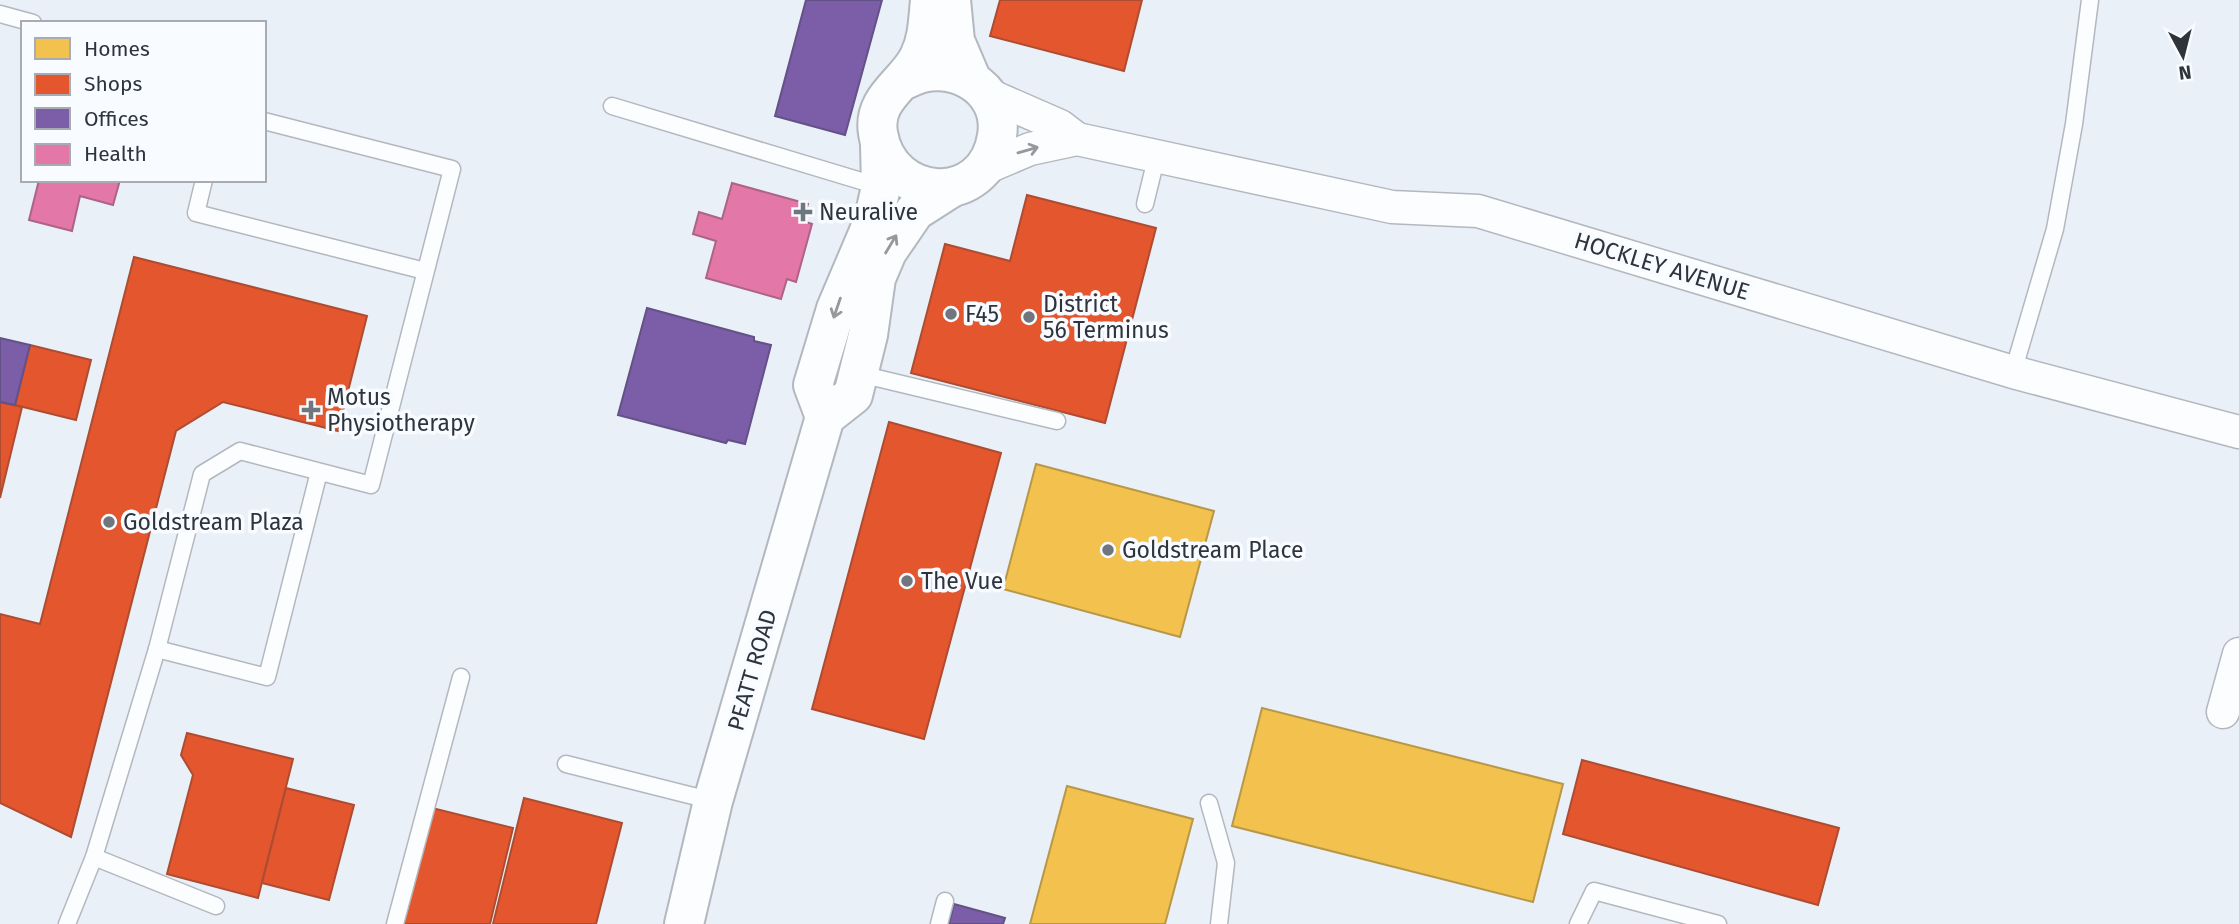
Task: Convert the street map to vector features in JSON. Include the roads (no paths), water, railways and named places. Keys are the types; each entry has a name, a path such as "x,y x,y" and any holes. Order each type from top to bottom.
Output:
{"street":[{"path":"930,0 925,44 907,79 883,101 877,124 881,187 873,222 836,309 813,385 825,417 853,395 860,373 881,262 915,211 967,179 998,132 996,115 955,41 951,0"},
{"path":"907,79 932,70 951,71 980,88"},
{"name":"HOCKLEY AVENUE","path":"980,88 1060,126 1077,139"},
{"name":"HOCKLEY AVENUE","path":"967,179 1030,149 1077,139 1392,207 1478,211 2014,372 2239,432"},
{"path":"880,144 887,161 904,178 925,186 967,179"},
{"name":"PEATT ROAD","path":"684,924 713,801 825,417"},
{"path":"2222,712 2239,654"}],"lane":[{"path":"2014,372 2055,229 2074,124 2090,0"},
{"path":"0,14 26,21"},
{"path":"612,106 881,187"},
{"path":"67,924 94,857 157,649 202,474 240,452 371,485 452,169 266,122"},
{"path":"1145,204 1157,155"},
{"path":"204,182 196,213 425,271"},
{"path":"860,373 1057,421"},
{"path":"157,649 267,677 320,472"},
{"path":"395,924 461,677"},
{"path":"566,764 713,801"},
{"path":"1209,803 1226,863 1219,924"},
{"path":"94,857 216,906"},
{"path":"1578,924 1594,891 1718,924"},
{"path":"939,924 946,901"}],"place":[{"name":"Neuralive","path":"803,212"},
{"name":"F45","path":"951,314"},
{"name":"District 56 Terminus","path":"1029,317"},
{"name":"Motus Physiotherapy","path":"311,410"},
{"name":"Goldstream Plaza","path":"109,522"},
{"name":"Goldstream Place","path":"1108,550"},
{"name":"The Vue","path":"907,581"}]}
